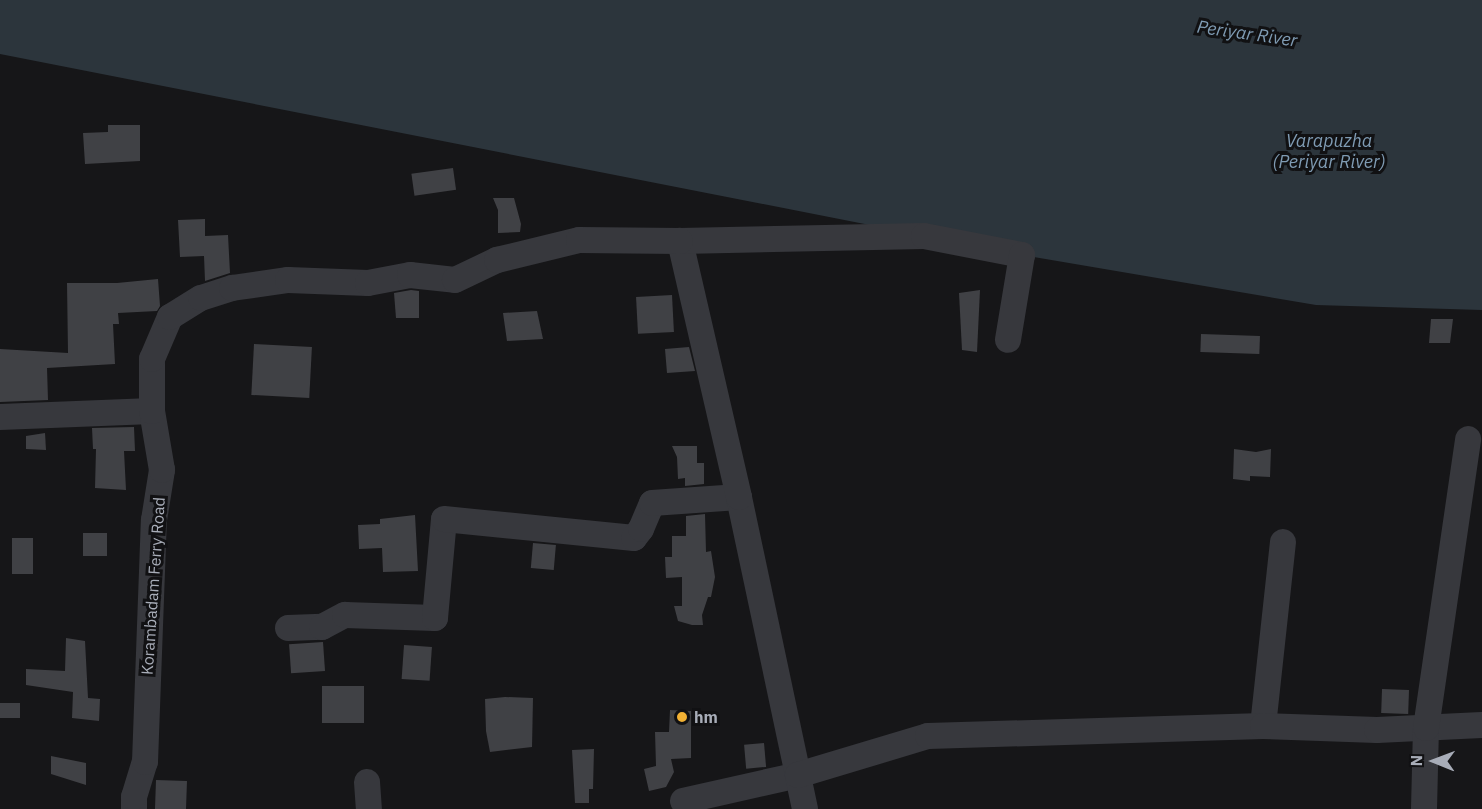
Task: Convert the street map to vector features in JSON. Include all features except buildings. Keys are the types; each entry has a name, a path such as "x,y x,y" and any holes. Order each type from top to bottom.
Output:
{"street":[{"name":"Korambadam Ferry Road","path":"134,809 134,797 145,762 154,520 162,470 152,411 152,359 170,317 201,298 221,291 288,280 368,283 410,275 456,280 497,260 579,240 680,241 924,236 1022,255 1008,340"},
{"path":"680,241 739,497 805,809"},
{"path":"0,417 152,411"},
{"path":"1424,809 1426,728 1468,439"},
{"path":"288,628 322,627 345,615 435,618 444,519 634,538 641,529 652,503 739,497"},
{"path":"1263,726 1283,542"},
{"path":"683,801 798,775 928,736 1263,726 1377,730 1482,725"},
{"path":"367,782 369,809"}],"water":[{"name":"Varapuzha (Periyar River)","path":"0,0 1482,0 1482,310 1316,305 1022,255 0,54"}],"place":[{"name":"hm","path":"682,717"}],"water label":[{"name":"Periyar River","path":"1247,34"}]}
